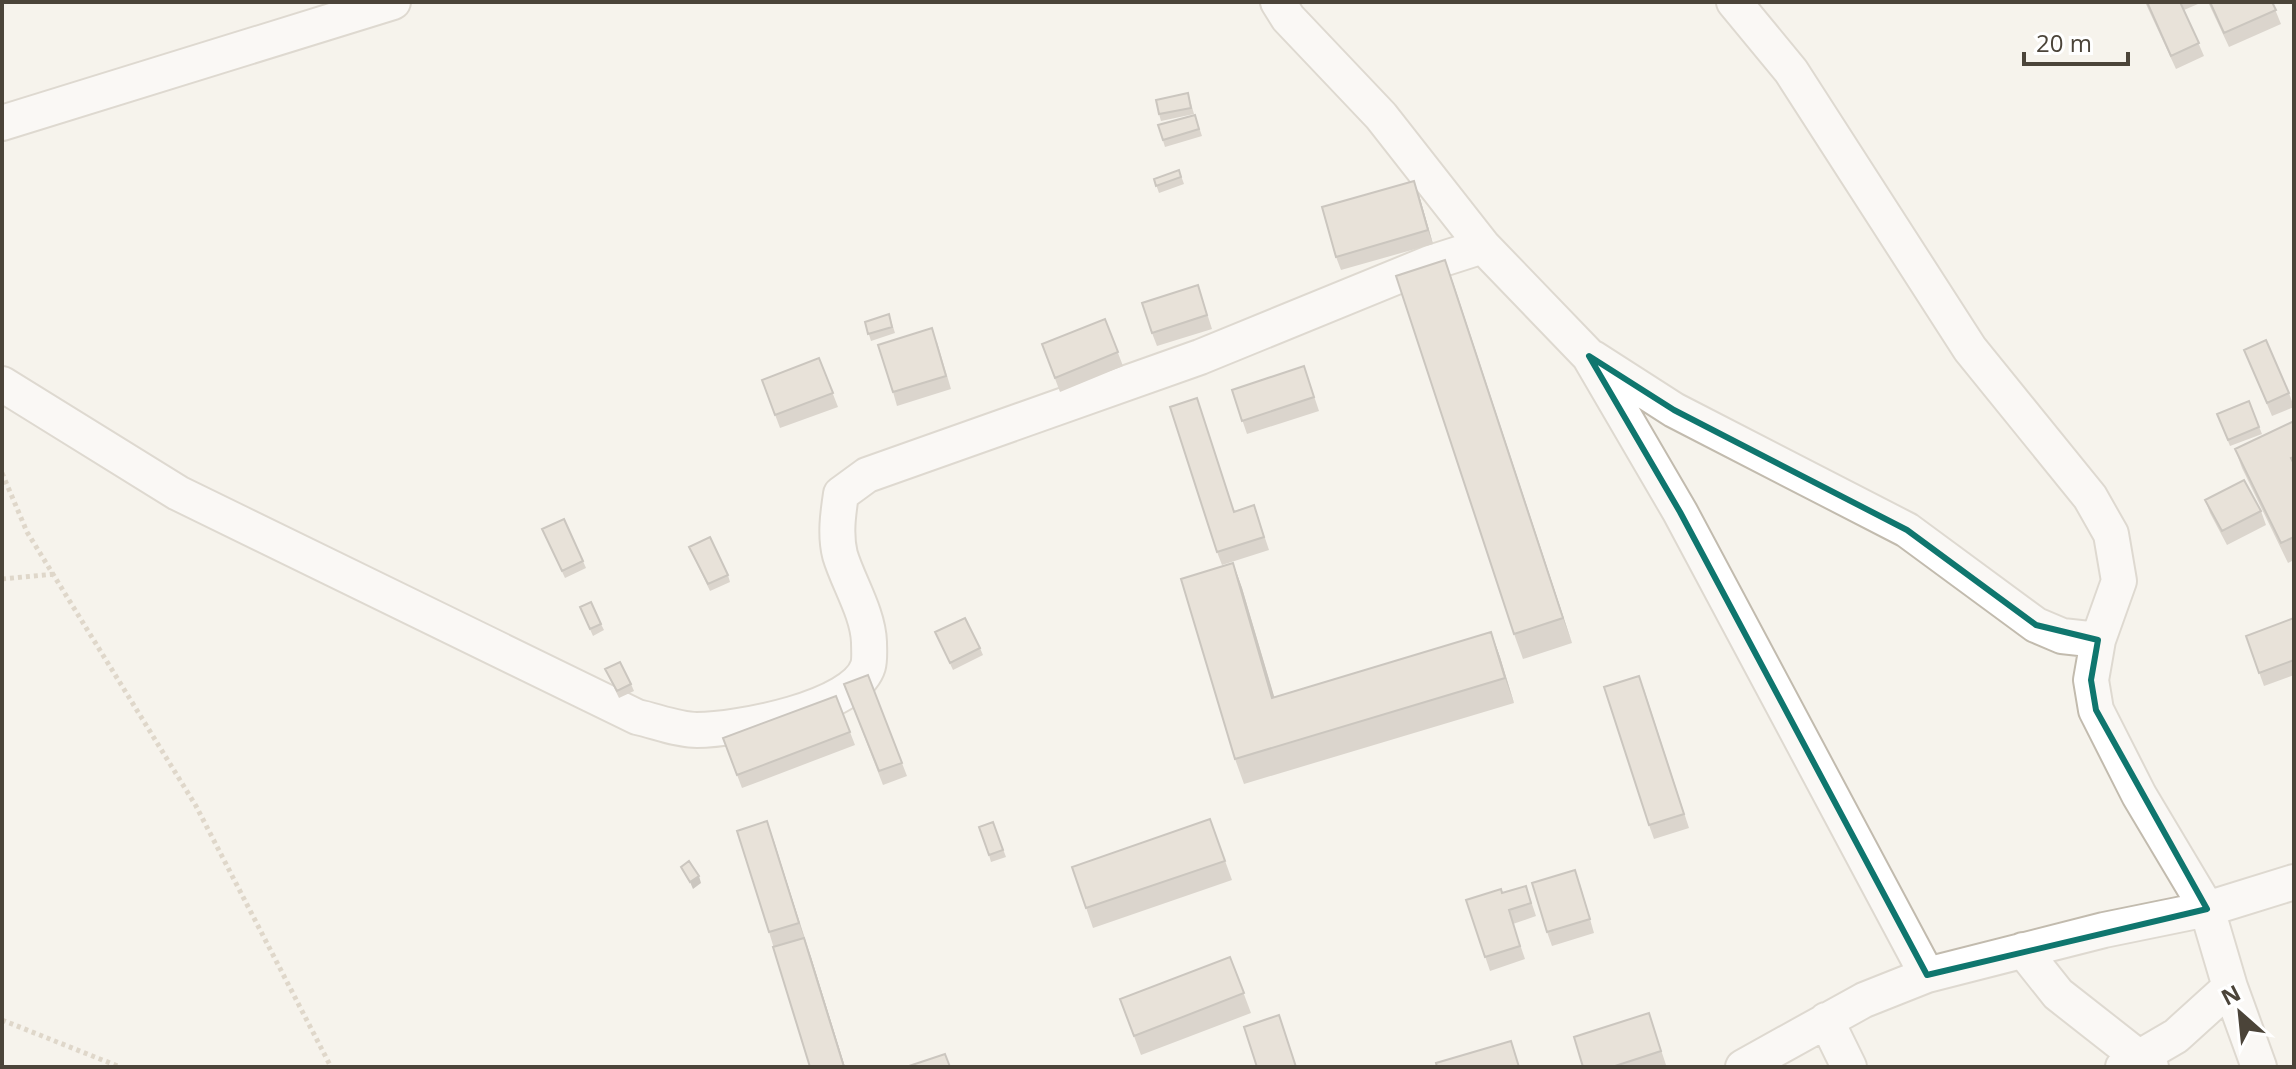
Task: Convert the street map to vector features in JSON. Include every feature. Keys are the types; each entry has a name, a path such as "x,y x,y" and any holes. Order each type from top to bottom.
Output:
{"street":[{"path":"2,123 393,2"},
{"path":"1278,2 1288,18 1390,126 1483,246 1589,356 1674,410 1907,530 2036,625 2062,636 2098,640"},
{"path":"1734,2 1791,71 1970,349 2090,497 2111,534 2119,581 2098,640 2091,680 2096,710 2145,806 2207,909 2230,987 2259,1067"},
{"path":"2,384 178,493 637,717 693,730 749,727 799,712 844,692 860,679 868,666 869,637 839,552 837,520 841,494 867,475 1200,357 1430,263 1483,246"},
{"path":"1589,356 1680,512 1927,975"},
{"path":"1743,1067 1826,1020 1927,975 2207,909 2294,882"},
{"path":"2023,950 2058,994 2137,1064 2176,1036 2230,987"},
{"path":"1826,1020 1849,1067"}],"path":[{"path":"2,473 27,532 196,806 331,1067"},
{"path":"2,579 55,574"},
{"path":"2,1020 120,1067"}],"highlighted area":[{"path":"1589,356 1674,410 1907,530 2036,625 2098,640 2091,680 2096,710 2207,909 1927,975 1680,512"}],"building":[{"path":"2147,2 2180,2 2199,43 2171,56"},
{"path":"2210,2 2272,2 2276,10 2224,33"},
{"path":"1188,93 1191,108 1159,114 1156,100"},
{"path":"1195,115 1199,129 1163,140 1158,125"},
{"path":"1179,170 1181,177 1156,186 1154,179"},
{"path":"1414,181 1428,230 1336,257 1322,207"},
{"path":"1445,260 1563,618 1514,634 1396,276"},
{"path":"1198,285 1207,315 1152,333 1142,303"},
{"path":"889,314 892,327 868,334 865,322"},
{"path":"1105,319 1118,352 1055,378 1042,344"},
{"path":"932,328 946,376 893,392 878,345"},
{"path":"2266,340 2289,393 2267,403 2244,350"},
{"path":"819,358 833,393 775,415 762,380"},
{"path":"1304,366 1314,397 1242,421 1232,390"},
{"path":"1197,398 1234,512 1254,505 1264,537 1217,552 1170,407"},
{"path":"2249,401 2259,427 2228,440 2217,414"},
{"path":"2294,421 2294,457 2291,458 2294,464 2294,537 2281,543 2235,449"},
{"path":"2244,480 2261,511 2222,531 2205,500"},
{"path":"564,519 583,561 562,571 542,529"},
{"path":"710,537 728,575 708,584 689,547"},
{"path":"1233,563 1272,698 1491,632 1505,678 1235,759 1181,579"},
{"path":"591,602 601,624 590,629 580,607"},
{"path":"965,618 980,648 950,663 935,632"},
{"path":"2294,618 2294,660 2259,673 2246,636"},
{"path":"620,662 631,684 617,691 605,669"},
{"path":"868,675 902,763 879,771 844,684"},
{"path":"1639,676 1684,814 1649,825 1604,687"},
{"path":"836,696 850,732 737,775 723,738"},
{"path":"1210,819 1225,861 1086,908 1072,867"},
{"path":"767,821 799,923 769,932 737,831"},
{"path":"993,822 1003,850 989,855 979,827"},
{"path":"689,861 699,876 690,882 681,867"},
{"path":"1575,870 1590,919 1547,932 1532,883"},
{"path":"1526,886 1531,903 1509,910 1520,946 1485,957 1466,900 1501,889 1502,893"},
{"path":"804,938 844,1067 810,1067 773,947"},
{"path":"1230,957 1244,993 1134,1036 1120,999"},
{"path":"1649,1013 1661,1051 1612,1067 1583,1067 1574,1037"},
{"path":"1279,1015 1296,1067 1257,1067 1244,1027"},
{"path":"1511,1041 1519,1067 1437,1067 1436,1063"},
{"path":"945,1054 950,1067 906,1067"}]}
